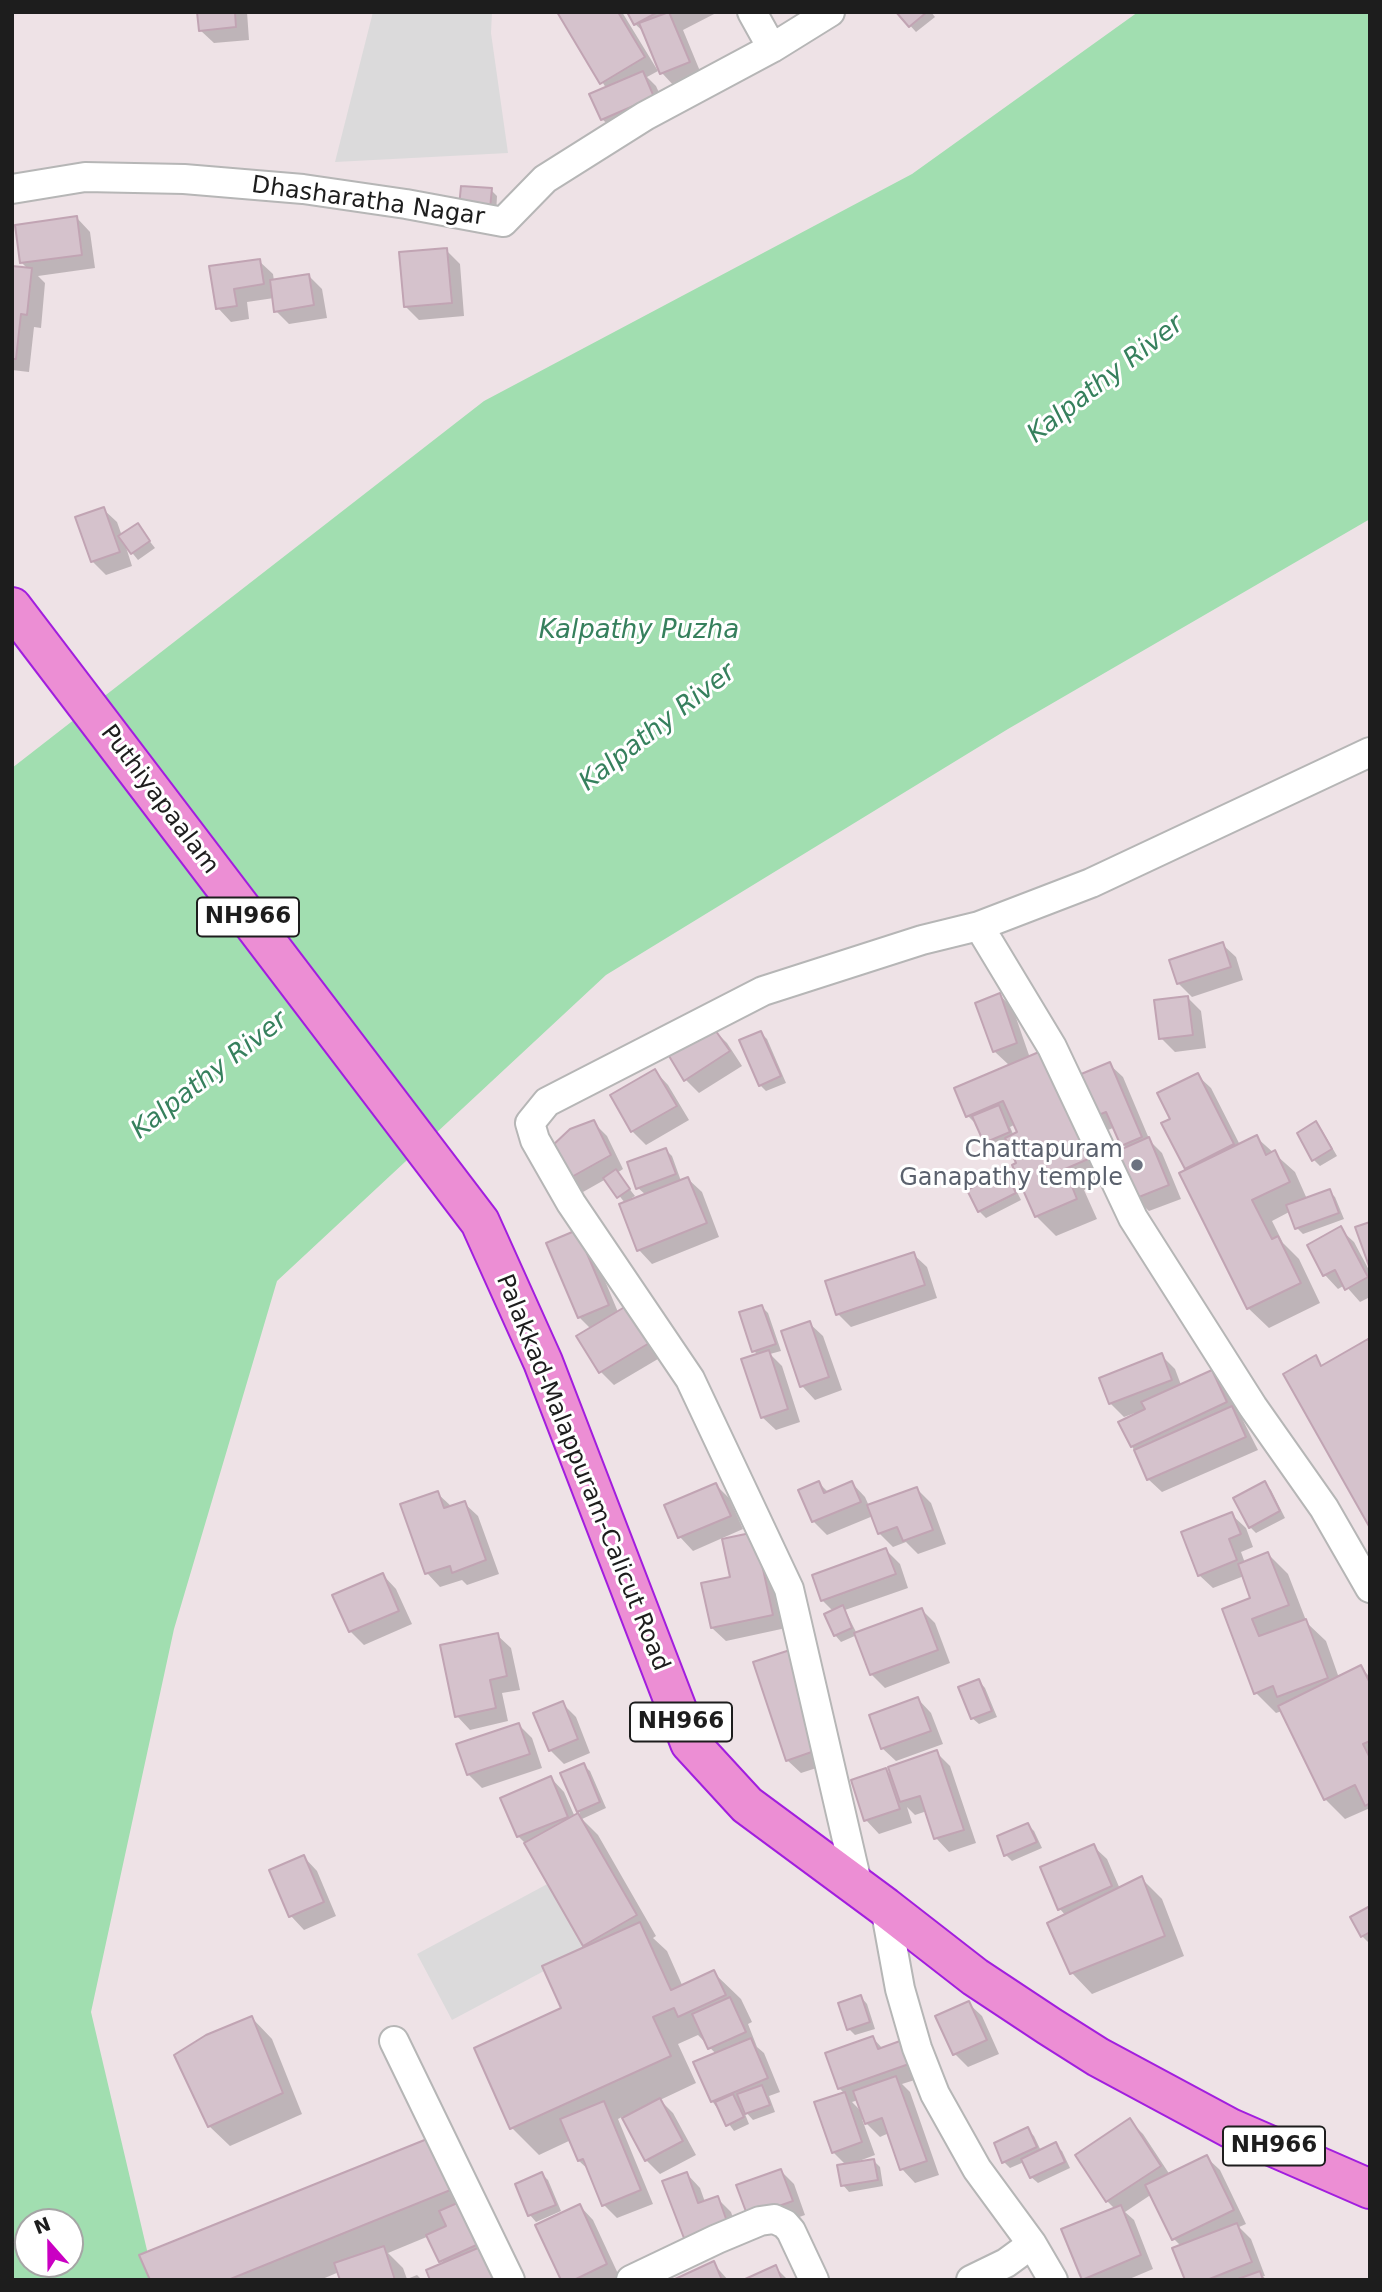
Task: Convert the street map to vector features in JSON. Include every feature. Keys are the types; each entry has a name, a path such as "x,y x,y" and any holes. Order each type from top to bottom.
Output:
{"highway":[{"name":"Puthiyapaalam","path":"14,610 480,1222"},
{"name":"Palakkad-Malappuram-Calicut Road","path":"480,1222 543,1362 690,1743 747,1805 975,1977 1098,2057 1230,2128 1370,2189"}],"street":[{"path":"752,12 772,48"},
{"name":"Dhasharatha Nagar","path":"12,189 85,177 184,178 406,204 503,222 545,179 645,116 772,48 830,12"},
{"path":"1053,2280 1032,2244 977,2169 935,2094 916,2048 872,1897 789,1589 690,1379 571,1203 535,1140 530,1123 547,1102 763,991 922,940 979,926 1091,883 1370,752"},
{"path":"979,926 1052,1047 1133,1218 1253,1407 1324,1508 1370,1588"},
{"path":"394,2041 510,2280"},
{"path":"631,2280 717,2239 760,2221 774,2219 785,2224 791,2231 814,2280"},
{"path":"971,2280 1006,2263 1032,2244"}],"shaded area":[{"path":"373,12 492,12 491,33 508,153 335,162"},
{"path":"553,1881 589,1947 452,2020 417,1954"}],"water":[{"name":"Kalpathy Puzha","path":"1138,12 1370,12 1370,519 1008,729 606,975 277,1281 174,1629 91,2012 154,2280 12,2280 12,768 484,401 912,174"}],"building":[{"path":"197,12 235,12 236,27 199,31"},
{"path":"557,12 618,12 645,57 600,84"},
{"path":"627,12 658,12 634,25"},
{"path":"669,12 690,62 660,74 639,23"},
{"path":"896,12 927,12 909,27"},
{"path":"643,71 654,97 601,120 589,94"},
{"path":"461,186 492,188 490,209 459,207"},
{"path":"77,216 82,255 20,263 15,225"},
{"path":"447,248 452,303 404,307 399,252"},
{"path":"260,259 264,284 234,289 237,306 216,309 209,266"},
{"path":"12,266 32,268 27,315 21,314 16,359 12,359"},
{"path":"309,274 314,305 274,312 270,280"},
{"path":"104,507 120,552 91,562 75,517"},
{"path":"138,523 150,541 131,554 118,536"},
{"path":"1223,942 1231,967 1177,984 1169,960"},
{"path":"1000,993 1017,1043 993,1052 975,1003"},
{"path":"1188,996 1193,1035 1159,1039 1154,1000"},
{"path":"713,1027 730,1051 684,1081 669,1056"},
{"path":"761,1031 781,1076 759,1086 739,1040"},
{"path":"1046,1049 1093,1157 1065,1169 1077,1199 1035,1217 1012,1165 1016,1163 1005,1138 1017,1132 1003,1101 966,1117 954,1088"},
{"path":"1110,1062 1142,1137 1121,1146 1106,1112 1091,1118 1074,1077"},
{"path":"655,1069 677,1106 631,1132 610,1095"},
{"path":"1198,1073 1234,1144 1185,1169 1161,1123 1170,1119 1157,1093"},
{"path":"999,1105 1010,1132 984,1143 972,1116"},
{"path":"594,1120 611,1155 568,1179 552,1146 570,1129"},
{"path":"1316,1121 1332,1149 1312,1161 1297,1133"},
{"path":"1257,1135 1266,1155 1275,1150 1290,1182 1252,1200 1272,1239 1278,1236 1301,1283 1247,1309 1179,1173"},
{"path":"1149,1137 1169,1185 1134,1199 1115,1152"},
{"path":"666,1148 676,1174 636,1189 627,1162"},
{"path":"616,1169 630,1189 617,1198 603,1178"},
{"path":"1005,1171 1016,1193 978,1212 967,1190"},
{"path":"688,1177 707,1223 637,1251 619,1204"},
{"path":"1330,1189 1339,1213 1295,1229 1286,1205"},
{"path":"1370,1222 1370,1269 1355,1227"},
{"path":"1341,1226 1368,1277 1345,1290 1335,1270 1323,1276 1307,1245"},
{"path":"577,1230 609,1305 578,1318 546,1243"},
{"path":"914,1252 925,1285 836,1315 825,1281"},
{"path":"628,1305 651,1342 599,1373 576,1336"},
{"path":"762,1305 776,1344 752,1352 739,1312"},
{"path":"810,1321 829,1377 800,1387 781,1331"},
{"path":"1368,1339 1370,1528 1283,1374 1316,1355 1321,1366"},
{"path":"769,1350 788,1409 761,1418 741,1359"},
{"path":"1162,1353 1172,1380 1109,1404 1099,1378"},
{"path":"1212,1370 1227,1402 1131,1447 1118,1422 1145,1409 1141,1402"},
{"path":"1232,1406 1246,1437 1147,1480 1134,1450"},
{"path":"819,1481 824,1493 852,1481 861,1502 812,1522 798,1490"},
{"path":"1265,1481 1280,1511 1249,1528 1233,1498"},
{"path":"716,1483 731,1516 678,1538 664,1505"},
{"path":"917,1487 933,1530 903,1541 897,1527 878,1534 867,1505"},
{"path":"438,1491 444,1508 465,1501 486,1560 452,1573 450,1566 425,1574 400,1504"},
{"path":"1232,1512 1241,1534 1229,1539 1237,1560 1198,1576 1181,1532"},
{"path":"755,1532 773,1615 711,1628 701,1583 730,1577 722,1539"},
{"path":"886,1548 896,1574 821,1601 812,1575"},
{"path":"1268,1552 1289,1605 1252,1619 1259,1636 1306,1619 1328,1678 1277,1697 1273,1686 1254,1694 1222,1609 1250,1598 1238,1564"},
{"path":"383,1573 399,1611 349,1632 332,1595"},
{"path":"843,1605 852,1628 834,1636 824,1614"},
{"path":"922,1608 938,1650 870,1675 854,1633"},
{"path":"498,1633 507,1676 490,1680 496,1708 455,1717 440,1645"},
{"path":"790,1650 823,1748 786,1761 753,1662"},
{"path":"1361,1665 1370,1683 1370,1741 1363,1744 1370,1758 1370,1803 1365,1806 1355,1785 1324,1800 1278,1706"},
{"path":"979,1679 992,1711 971,1719 958,1687"},
{"path":"918,1697 931,1731 881,1749 869,1715"},
{"path":"563,1701 578,1739 549,1751 533,1713"},
{"path":"519,1723 530,1754 467,1775 456,1744"},
{"path":"937,1750 964,1830 934,1839 920,1796 900,1802 888,1767"},
{"path":"584,1763 600,1802 577,1812 560,1773"},
{"path":"886,1768 900,1809 864,1821 851,1780"},
{"path":"551,1776 568,1817 517,1837 500,1798"},
{"path":"578,1813 637,1915 583,1946 524,1843"},
{"path":"1028,1823 1037,1842 1004,1856 997,1836"},
{"path":"1094,1844 1112,1886 1058,1910 1040,1867"},
{"path":"304,1855 324,1902 289,1917 269,1870"},
{"path":"1142,1876 1165,1936 1070,1974 1047,1923"},
{"path":"1370,1906 1370,1932 1361,1937 1350,1917"},
{"path":"640,1922 671,1990 714,1970 726,1995 678,2017 674,2008 653,2017 671,2056 510,2129 474,2048 561,2008 542,1966"},
{"path":"861,1995 870,2022 847,2030 838,2003"},
{"path":"730,1997 746,2032 708,2049 692,2014"},
{"path":"969,2001 987,2040 953,2055 935,2016"},
{"path":"252,2016 283,2093 208,2127 174,2055 206,2035"},
{"path":"873,2036 878,2049 900,2041 909,2064 838,2089 825,2053"},
{"path":"751,2038 768,2078 711,2102 693,2062"},
{"path":"896,2076 927,2161 900,2170 882,2118 865,2124 853,2091"},
{"path":"762,2085 770,2105 745,2114 737,2094"},
{"path":"845,2092 862,2142 832,2153 814,2102"},
{"path":"733,2094 744,2117 726,2126 715,2102"},
{"path":"660,2098 683,2141 645,2161 622,2118"},
{"path":"604,2101 641,2190 602,2206 583,2159 578,2161 560,2119"},
{"path":"1130,2118 1161,2166 1106,2202 1075,2155"},
{"path":"1028,2127 1037,2147 1002,2163 994,2143"},
{"path":"432,2137 453,2189 228,2280 150,2280 139,2255"},
{"path":"1056,2142 1065,2162 1030,2178 1021,2159"},
{"path":"1207,2155 1234,2210 1172,2240 1145,2185"},
{"path":"874,2159 878,2180 841,2186 837,2165"},
{"path":"781,2169 793,2201 748,2217 736,2185"},
{"path":"542,2172 556,2205 528,2216 515,2184"},
{"path":"687,2172 698,2203 718,2196 730,2230 687,2246 662,2181"},
{"path":"464,2200 483,2242 439,2262 426,2235 446,2226 439,2211"},
{"path":"580,2204 607,2264 574,2280 561,2280 535,2225"},
{"path":"1121,2205 1141,2255 1082,2280 1061,2229"},
{"path":"1237,2223 1252,2262 1207,2280 1185,2280 1172,2248"},
{"path":"485,2245 499,2280 430,2280 426,2270"},
{"path":"384,2246 395,2280 340,2280 334,2263"},
{"path":"714,2261 722,2280 673,2280"},
{"path":"776,2265 782,2280 743,2280"},
{"path":"1260,2271 1263,2280 1235,2280"}],"place":[{"name":"Chattapuram Ganapathy temple","path":"1137,1165"}],"water label":[{"name":"Kalpathy River","path":"1106,380"},
{"name":"Kalpathy River","path":"658,728"},
{"name":"Kalpathy River","path":"210,1076"}]}
